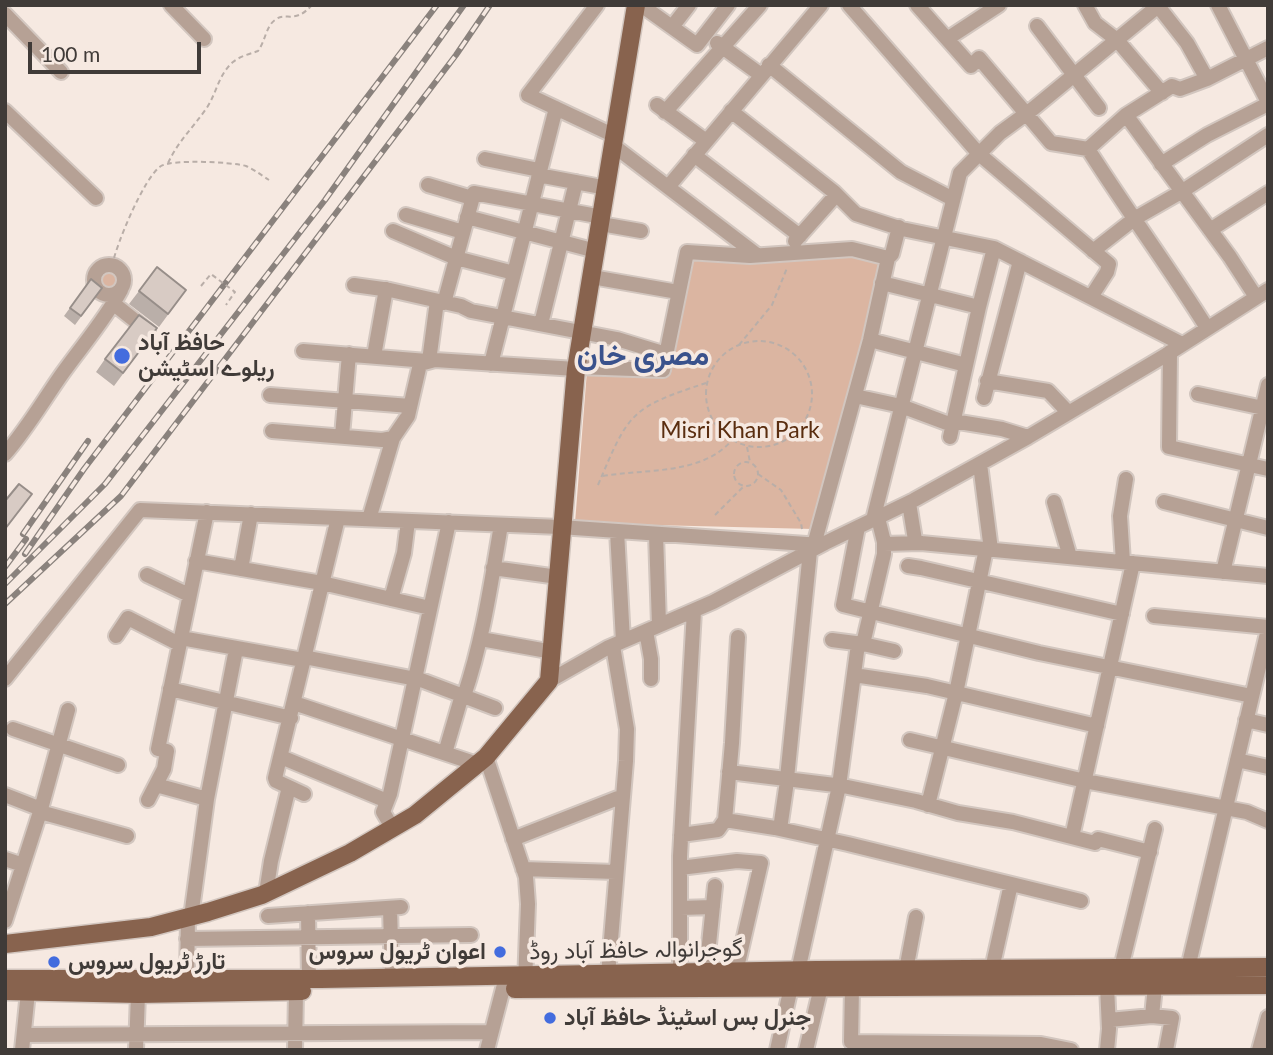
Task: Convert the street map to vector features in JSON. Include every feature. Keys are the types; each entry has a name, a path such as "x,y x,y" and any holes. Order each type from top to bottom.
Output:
{"main road":[{"path":"5,944 151,927 264,894 393,829 442,794 482,760 549,681 560,527 576,368 639,5"},
{"name":"گوجرانوالہ حافظ آباد روڈ","path":"5,979 187,979 302,985 515,983 794,979 906,970 1268,967"},
{"name":"گوجرانوالہ حافظ آباد روڈ","path":"5,991 138,993 393,979 515,983 608,975 736,972 794,979 821,987 1268,985"}],"street":[{"path":"171,5 204,39"},
{"path":"597,5 528,94 614,141 668,187 757,255"},
{"path":"639,5 697,45 728,5"},
{"path":"672,27 690,5"},
{"path":"706,141 661,108 760,5"},
{"path":"849,5 979,154 1109,264 1091,297"},
{"path":"916,5 971,66 979,58 1051,143 1087,149 1164,260 1207,328"},
{"path":"947,39 999,5"},
{"path":"1085,5 1095,23 1117,40 1161,93"},
{"path":"1161,164 1268,103 1218,5"},
{"path":"777,1050 828,840 839,786 854,675 884,554 884,544 875,519 960,173 1000,133 1158,6 1187,43 1207,79"},
{"path":"668,187 815,7"},
{"path":"5,15 61,72"},
{"path":"1037,26 1100,108"},
{"path":"705,35 765,70 901,172 953,199"},
{"path":"1087,149 1126,115 1172,86 1180,89 1207,79 1268,48"},
{"path":"491,364 556,108"},
{"path":"5,111 96,198"},
{"path":"731,111 856,214 899,228 995,248 1091,297 1176,348"},
{"path":"549,681 618,644 694,611 812,547 909,503 1028,437 1262,294 1181,192 1126,115"},
{"path":"1093,251 1134,219 1268,135"},
{"path":"694,155 800,236"},
{"path":"485,159 607,188"},
{"path":"541,324 576,182"},
{"path":"428,185 472,198"},
{"path":"428,361 440,302 456,258 474,193 569,211 641,231"},
{"path":"1210,230 1268,193"},
{"path":"788,252 836,195"},
{"path":"407,215 463,232"},
{"path":"467,217 596,251"},
{"path":"780,829 812,547 870,340 888,258 892,254 899,228"},
{"path":"393,232 456,258 514,273"},
{"path":"952,428 995,248"},
{"path":"303,351 428,361 663,370 687,252 757,255 852,249 888,258"},
{"path":"984,398 1020,261"},
{"path":"5,454 26,429 60,376 114,304 121,290 124,283 122,274 112,266 99,269 94,277 94,284 99,291 107,295 121,290"},
{"path":"592,277 678,292"},
{"path":"882,284 979,307"},
{"path":"354,285 386,289 461,306 471,311 617,339 666,354"},
{"path":"374,356 386,289"},
{"path":"114,304 152,333"},
{"path":"870,340 966,365"},
{"path":"1176,348 1169,447 1268,469"},
{"path":"342,436 349,354"},
{"path":"369,519 393,438 403,427 410,406 417,370 420,364 428,361"},
{"path":"987,381 1048,391 1069,412"},
{"path":"1223,572 1265,408 1268,385"},
{"path":"1199,394 1265,408"},
{"path":"270,395 410,406"},
{"path":"855,396 901,406 952,428 1002,429 1028,437"},
{"path":"272,430 393,438"},
{"path":"928,805 989,550 980,464"},
{"path":"1072,837 1122,614 1128,563 1120,516 1126,479"},
{"path":"1055,502 1070,557"},
{"path":"1164,502 1268,528"},
{"path":"909,503 915,540 923,544"},
{"path":"5,679 140,509 560,527 812,547"},
{"path":"148,800 164,769 167,751 158,749 207,512"},
{"path":"241,569 251,514"},
{"path":"304,794 276,781 338,517"},
{"path":"391,599 404,553 408,521"},
{"path":"393,829 383,812 390,794 449,522"},
{"path":"444,753 481,639 501,525"},
{"path":"858,527 843,604 1110,668 1252,696"},
{"path":"608,975 627,729 618,644 617,531"},
{"path":"651,679 656,534"},
{"path":"884,544 923,544 1268,576"},
{"path":"923,544 915,567 1122,614"},
{"path":"196,561 322,583 430,608"},
{"path":"494,568 558,577"},
{"path":"147,575 189,595"},
{"path":"680,973 681,835 694,611"},
{"path":"1154,616 1267,636 1188,968"},
{"path":"116,636 128,618 180,641 414,678 495,708"},
{"path":"681,835 718,830 725,820 738,637"},
{"path":"481,639 553,652"},
{"path":"832,640 861,643 894,651"},
{"path":"187,979 189,917 207,799 236,649"},
{"path":"854,675 927,686 1097,726"},
{"path":"170,690 291,718"},
{"path":"294,703 444,753 482,760 523,870 528,905 515,983 491,1032 487,1050"},
{"path":"5,921 41,811 68,710"},
{"path":"1246,720 1268,725"},
{"path":"13,729 118,765"},
{"path":"909,740 1085,781 1226,808 1268,821"},
{"path":"281,757 387,801"},
{"path":"1237,760 1268,767"},
{"path":"729,772 839,786 958,813 1013,822 1095,843 1098,839 1150,852"},
{"path":"156,785 207,799"},
{"path":"268,937 264,894 289,787"},
{"path":"5,796 41,811 127,836"},
{"path":"513,839 623,796"},
{"path":"725,820 780,829 1081,901"},
{"path":"1121,968 1155,829"},
{"path":"5,859 23,865"},
{"path":"680,868 737,860 761,863 736,972"},
{"path":"523,870 616,872"},
{"path":"992,969 1011,884"},
{"path":"706,973 715,886"},
{"path":"268,916 396,907 392,936 393,979"},
{"path":"680,908 713,907"},
{"path":"295,1050 308,937 308,913"},
{"path":"906,970 916,917"},
{"path":"187,939 471,935"},
{"path":"1107,986 1107,1050"},
{"path":"1152,1016 1155,986"},
{"path":"806,1050 821,987"},
{"path":"852,987 851,1042 1041,1044 1065,1049"},
{"path":"28,992 22,1042 136,1034 491,1032"},
{"path":"136,1050 138,993"},
{"path":"1109,1020 1152,1016 1172,1018 1166,1050"},
{"path":"1259,1050 1268,1017"}],"path":[{"path":"168,163 178,143 207,107 226,69 236,60 258,51 274,20 281,17 294,18 305,13 312,5"},
{"path":"112,266 120,237 144,191 156,171 168,163 177,161 243,165 269,180"},
{"path":"738,346 765,342 774,344 790,352 803,365 809,379 812,395 810,411 803,425 792,436 778,444 747,446 720,431 707,404 707,383 716,364 738,346 778,296 788,252"},
{"path":"201,286 211,274 217,276 235,292 226,305"},
{"path":"598,485 618,438 637,412 662,398 707,383"},
{"path":"602,476 694,463 719,453 732,440"},
{"path":"747,446 750,463"},
{"path":"758,474 752,485 743,486 736,482 734,470 739,464 750,463 758,474 776,486 786,497 812,547"},
{"path":"715,515 743,486"}],"green space":[{"name":"Misri Khan Park","path":"844,253 883,261 813,529 575,523 587,371 665,373 690,256"},
{"path":"109,268 120,275 121,280 114,291 109,292 98,285 97,280 104,269"}],"building":[{"path":"157,267 186,290 168,314 139,291"},
{"path":"91,279 102,288 81,316 70,308"},
{"name":"حافظ آباد ریلوے اسٹیشن","path":"139,315 157,328 123,373 105,359"},
{"path":"19,484 32,494 5,529 5,501"}],"railway":[{"path":"25,554 84,469 437,5"},
{"path":"5,584 105,484 325,200 464,5"},
{"path":"5,604 121,496 456,55 490,5"},
{"path":"23,534 88,441"},
{"path":"5,567 26,539"}],"place":[{"name":"حافظ آباد ریلوے اسٹیشن","path":"122,356"},
{"name":"اعوان ٹریول سروس","path":"500,952"},
{"name":"تارڑ ٹریول سروس","path":"54,962"},
{"name":"جنرل بس اسٹینڈ حافظ آباد","path":"550,1018"}],"district":[{"name":"مصری خان","path":"643,355"}]}
